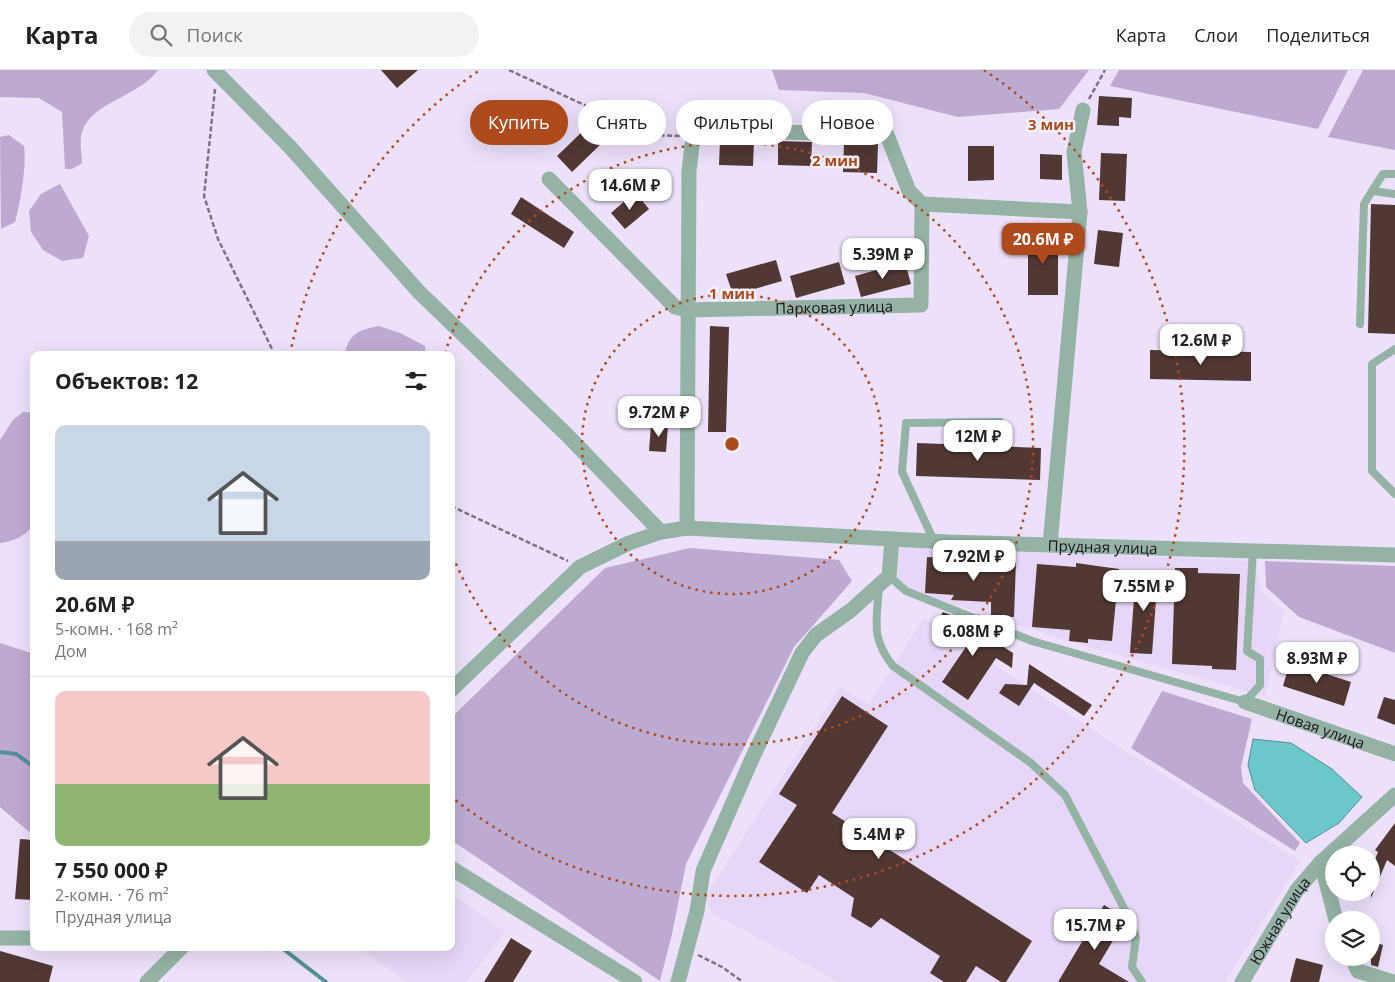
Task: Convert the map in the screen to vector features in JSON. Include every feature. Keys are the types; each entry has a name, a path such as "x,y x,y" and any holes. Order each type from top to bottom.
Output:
{"street":[{"path":"215,71 290,148 419,292 567,435 661,532"},
{"path":"1050,544 1080,212 1074,152 1083,110"},
{"path":"792,132 887,135 909,192 922,204 1080,212"},
{"path":"687,528 687,310 689,171 692,145"},
{"path":"549,179 675,307 687,310"},
{"name":"Парковая улица","path":"687,310 921,305 922,204"},
{"name":"Прудная улица","path":"455,686 580,567 608,551 661,532 687,528 934,541 1395,555"},
{"path":"678,982 697,911 703,871 751,761 802,653 816,635 850,611 884,580 892,539"},
{"name":"Новая улица","path":"1245,702 1395,754"},
{"name":"Южная улица","path":"1242,982 1297,890 1321,862 1395,795"},
{"name":"Южная улица","path":"1321,862 1334,911"},
{"path":"455,870 635,982"},
{"path":"0,938 30,938"},
{"path":"147,982 178,951"},
{"path":"1356,966 1358,971 1393,982"}],"lane":[{"path":"1360,324 1364,204 1383,174 1395,174"},
{"path":"1372,191 1395,194"},
{"path":"1395,349 1372,364 1372,471 1395,494"},
{"path":"934,541 902,472 906,423 1000,422"},
{"path":"1142,982 1132,967 1136,937 1127,914 1065,795 1031,763 893,666 883,654 876,638 884,580 906,591 1032,641 1245,702 1260,685 1260,659 1247,651 1253,551"}],"path":[{"path":"509,70 649,135 676,136"},
{"path":"1083,110 1105,70"},
{"path":"215,71 204,196 218,239 273,351"},
{"path":"455,508 580,567"},
{"path":"687,950 722,967 743,982"}],"shaded area":[{"path":"0,70 158,70 139,87 95,113 87,122 82,132 82,163 72,169 65,169 62,112 39,98 0,97"},
{"path":"772,70 1089,70 1059,109 958,117 864,93 779,90"},
{"path":"1119,70 1348,70 1318,129 1110,86"},
{"path":"1363,70 1395,70 1395,150 1328,137"},
{"path":"9,135 24,146 24,173 15,222 1,229 0,137"},
{"path":"60,184 89,236 83,258 62,261 43,250 31,232 29,211 41,194"},
{"path":"379,326 400,333 425,346 426,351 345,351 352,337 366,329"},
{"path":"23,412 30,413 30,529 19,537 0,543 0,440 13,420"},
{"path":"900,547 1255,561 1261,591 1284,611 1265,696 1068,641 911,591 896,576"},
{"path":"690,548 839,560 852,581 794,647 686,864 672,934 660,981 455,843 455,714 605,568"},
{"path":"1265,561 1395,566 1395,653 1299,617 1266,587"},
{"path":"924,618 1122,749 1300,861 1225,982 840,982 712,913 705,897 840,687 869,704"},
{"path":"0,643 30,653 30,833 0,807"},
{"path":"1162,691 1252,719 1241,767 1243,783 1300,843 1295,851 1131,748"},
{"path":"1253,739 1291,743 1332,769 1362,797 1339,823 1306,843 1255,790 1248,765"},
{"path":"455,897 505,932 466,982 407,982 363,951 455,951"}],"building":[{"path":"381,70 418,70 397,88"},
{"path":"1099,96 1132,98 1131,118 1119,117 1119,126 1097,125"},
{"path":"578,136 578,145 600,145 572,172 557,156"},
{"path":"792,141 802,142 802,145 812,145 811,166 778,165 778,145 792,145"},
{"path":"720,145 754,145 753,166 719,165"},
{"path":"844,145 878,145 877,173 843,172"},
{"path":"968,146 994,146 994,180 968,181"},
{"path":"1101,153 1127,154 1125,201 1099,200"},
{"path":"1040,154 1062,155 1062,180 1040,179"},
{"path":"635,192 649,209 625,229 611,213"},
{"path":"521,197 574,232 564,248 511,214"},
{"path":"1371,204 1395,205 1395,334 1368,333"},
{"path":"1098,230 1123,233 1119,267 1094,264"},
{"path":"1028,235 1058,235 1058,295 1028,295"},
{"path":"776,260 782,281 733,295 726,274"},
{"path":"839,262 845,284 796,298 790,276"},
{"path":"905,262 911,284 861,297 855,276"},
{"path":"710,326 729,327 726,432 708,432"},
{"path":"1150,350 1251,352 1251,381 1150,379"},
{"path":"651,424 668,425 666,452 649,451"},
{"path":"917,443 1041,448 1040,480 916,476"},
{"path":"927,557 1016,561 1014,617 991,616 991,602 951,600 954,595 925,593"},
{"path":"1076,563 1119,569 1112,641 1088,639 1088,643 1069,641 1070,630 1032,627 1037,564 1076,567"},
{"path":"1175,568 1198,568 1198,573 1240,574 1236,670 1212,669 1212,666 1172,664"},
{"path":"1136,570 1158,572 1152,654 1130,653"},
{"path":"943,612 959,618 1013,653 1012,668 996,658 968,700 942,682 970,641 938,620"},
{"path":"1290,662 1351,682 1344,706 1283,686"},
{"path":"1029,664 1092,705 1084,716 1034,683 1019,706 999,693 1005,684 1027,685"},
{"path":"842,696 888,726 832,813 1032,941 1006,982 1001,982 976,966 966,982 944,982 930,973 940,956 881,918 871,928 851,916 854,898 819,875 807,893 759,862 797,805 779,794"},
{"path":"1384,697 1395,700 1395,725 1377,718"},
{"path":"1395,823 1395,866 1387,860 1380,877 1380,846 1378,846"},
{"path":"20,839 30,840 30,900 15,899"},
{"path":"1104,905 1122,916 1124,922 1099,964 1129,982 1058,982"},
{"path":"511,938 532,951 513,982 484,982"},
{"path":"1380,944 1383,945 1380,958"},
{"path":"0,951 53,966 49,982 0,982"},
{"path":"1296,958 1323,965 1319,982 1290,982"}],"waterway":[{"path":"0,752 16,754 30,764"},
{"path":"286,951 326,982"}]}
